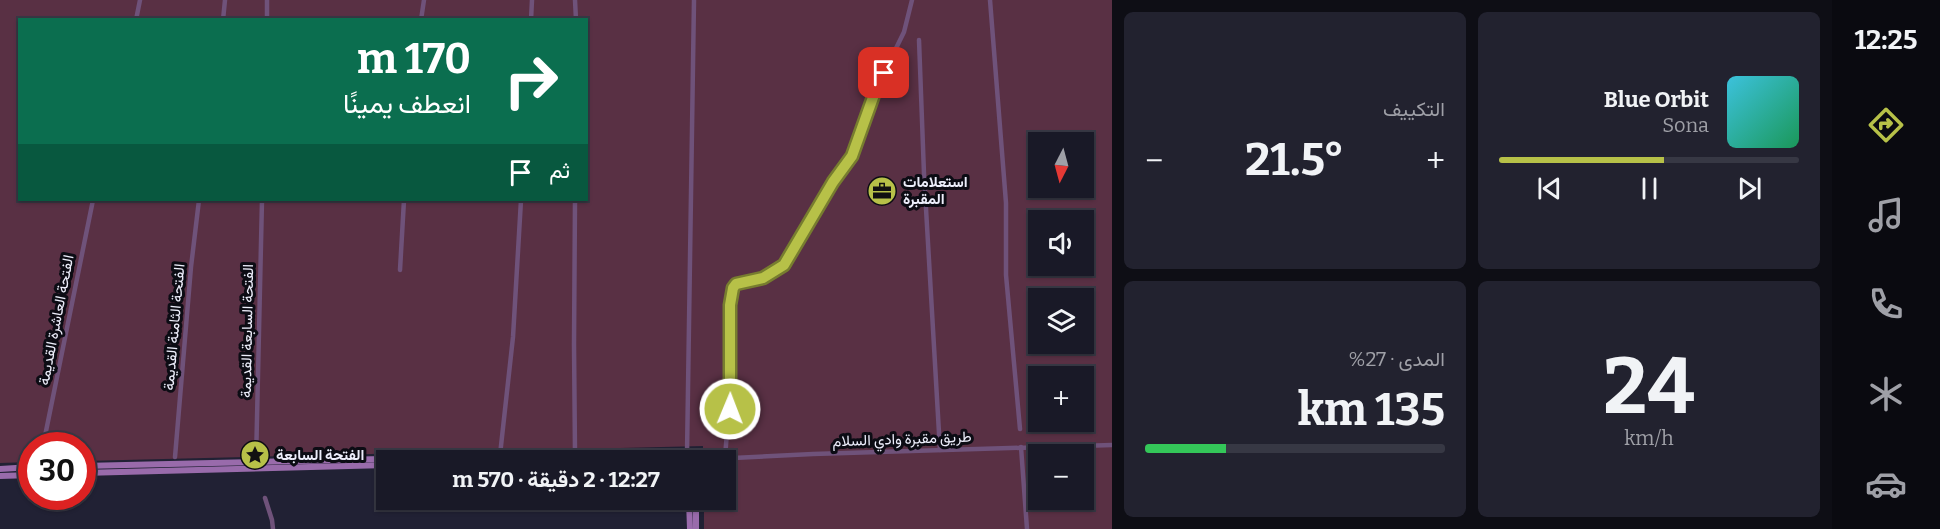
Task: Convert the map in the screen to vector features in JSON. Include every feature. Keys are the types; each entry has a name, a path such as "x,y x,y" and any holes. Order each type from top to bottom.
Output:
{"street":[{"path":"136,18 140,0"},
{"path":"222,18 225,0"},
{"path":"267,0 267,18"},
{"path":"421,18 424,0"},
{"path":"531,18 532,0"},
{"path":"575,0 576,18"},
{"path":"685,450 694,0"},
{"path":"725,450 730,409 730,305 733,288 736,284 763,278 784,265 833,182 852,156 876,89 904,32 912,0"},
{"path":"990,0 1006,203 1006,275 1020,429"},
{"path":"919,40 924,174 940,450"},
{"name":"الفتحة العاشرة القديمة","path":"46,432 93,201"},
{"name":"الفتحة الثامنة القديمة","path":"175,457 199,201"},
{"name":"الفتحة السابعة القديمة","path":"256,462 262,201"},
{"path":"400,270 404,201"},
{"path":"501,450 513,337 521,201"},
{"path":"575,201 575,450"},
{"name":"طريق مقبرة وادي السلام","path":"736,458 1112,445"},
{"path":"1021,447 1027,529"},
{"path":"96,472 371,462"},
{"path":"96,466 376,462"},
{"path":"0,469 18,468"},
{"path":"0,476 18,475"},
{"path":"265,498 273,529"},
{"path":"689,510 690,529"},
{"path":"696,510 696,529"}],"shaded area":[{"path":"0,0 1112,0 1112,529 704,529 704,510 736,510 736,450 703,450 703,446 538,450 376,450 376,454 96,461 96,432 18,432 18,462 0,463"}],"place":[{"name":"استعلامات المقبرة","path":"882,191"},
{"name":"الفتحة السابعة","path":"255,455"}],"route":[{"path":"730,409 730,305 733,288 736,284 763,278 784,265 833,182 852,156 884,73"}]}
